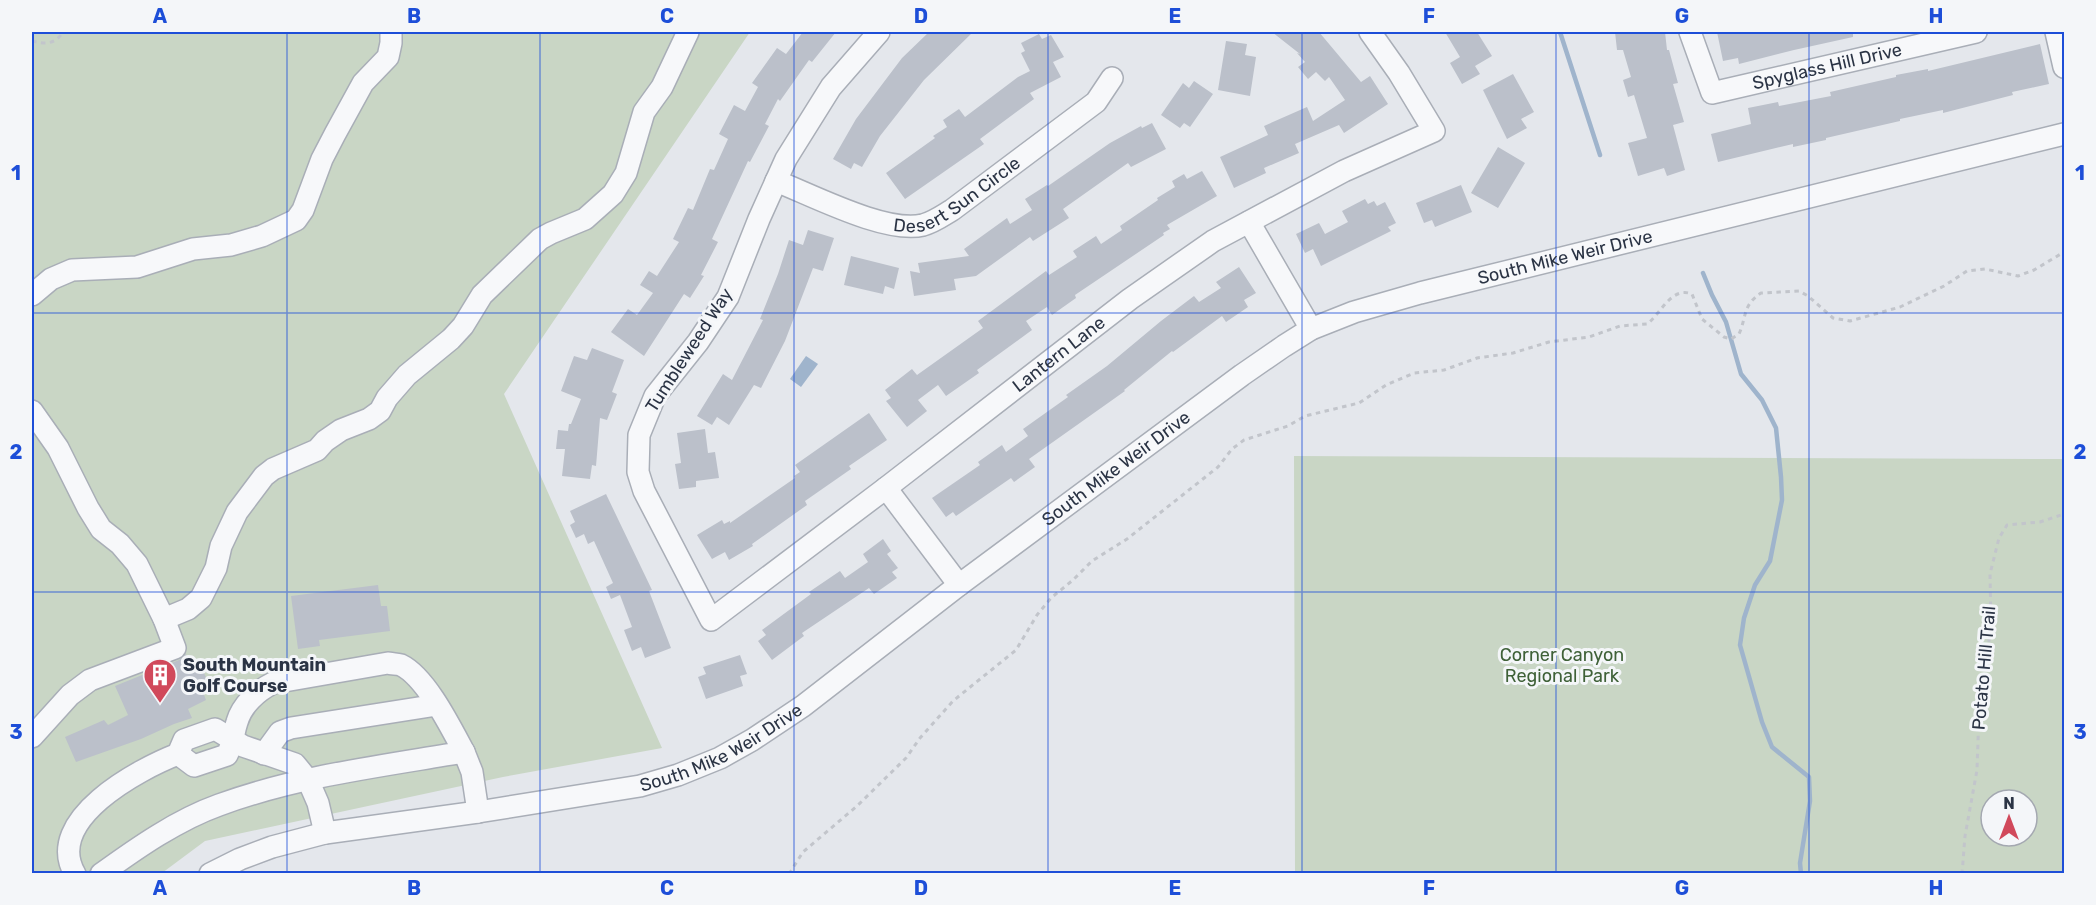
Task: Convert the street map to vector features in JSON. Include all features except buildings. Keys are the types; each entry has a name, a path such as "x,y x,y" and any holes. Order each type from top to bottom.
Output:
{"street":[{"path":"32,295 51,279 72,270 137,267 193,249 231,245 262,236 296,220 303,210 322,159 363,83 388,57 391,32"},
{"path":"164,619 188,609 201,598 216,568 222,546 237,512 264,476 273,469 317,450 341,430 369,419 380,411 407,375 451,339 463,326 482,295 540,239 585,219 613,194 626,173 644,112 662,87 688,32"},
{"name":"Tumbleweed Way","path":"711,620 644,491 638,472 639,435 655,396 698,342 728,297 786,159 831,87 879,32"},
{"name":"Lantern Lane","path":"711,620 1130,299 1213,242 1344,171 1434,131 1399,73 1370,32"},
{"name":"Spyglass Hill Drive","path":"1690,32 1712,93 1976,32"},
{"path":"2056,32 2064,67"},
{"name":"Desert Sun Circle","path":"776,181 874,221 906,226 921,225 936,220 952,210 1096,102 1112,78"},
{"name":"South Mike Weir Drive","path":"210,873 272,847 325,833 478,812 640,786 678,775 720,758 803,706 959,585 1242,375 1311,329 1354,312 1420,293 2064,134"},
{"path":"1250,222 1311,329"},
{"path":"32,411 58,448 101,529 120,544 137,564 164,619 175,648 90,680 70,695 32,737"},
{"path":"886,488 959,585"},
{"path":"178,754 194,766 227,755 244,707 262,688 273,683 388,663 400,665 418,679 437,705 464,752 472,771 478,812"},
{"path":"264,754 280,732 291,728 437,705"},
{"path":"75,873 70,865 70,842 75,828 85,813 128,778 178,754 184,740 215,729 243,746 295,764 308,780 318,803 325,833"},
{"path":"101,873 175,826 218,805 286,784 464,752"}],"path":[{"path":"32,41 50,43 58,39 63,32"},
{"path":"789,873 803,852 857,806 906,758 920,738 953,701 1016,650 1037,615 1051,598 1092,561 1127,539 1218,467 1232,449 1244,440 1288,426 1305,416 1359,403 1386,384 1414,373 1444,370 1477,358 1513,353 1548,342 1589,337 1620,326 1647,324 1671,297 1681,293 1692,294 1702,319 1724,337 1731,339 1739,334 1749,303 1761,293 1799,291 1833,318 1850,321 1908,304 1944,286 1967,271 1985,269 2018,276 2034,270 2064,252"},
{"name":"Potato Hill Trail","path":"1962,873 1965,836 1977,770 1979,712 1991,626 1990,574 1999,538 2007,525 2040,522 2064,514"}],"green space":[{"name":"South Mountain Golf Course","path":"32,32 750,32 504,394 662,748 503,777 205,841 162,873 32,873"},
{"name":"Corner Canyon Regional Park","path":"1294,456 2064,459 2064,873 1295,873"}],"water":[{"path":"806,356 818,364 801,387 790,379"}],"waterway":[{"path":"1560,32 1600,155"},
{"path":"1703,273 1726,322 1741,374 1762,400 1776,428 1782,500 1770,561 1755,585 1744,618 1740,645 1762,722 1772,747 1809,777 1810,801 1800,863 1801,874"}],"place":[{"name":"South Mountain Golf Course","path":"160,704"}]}
